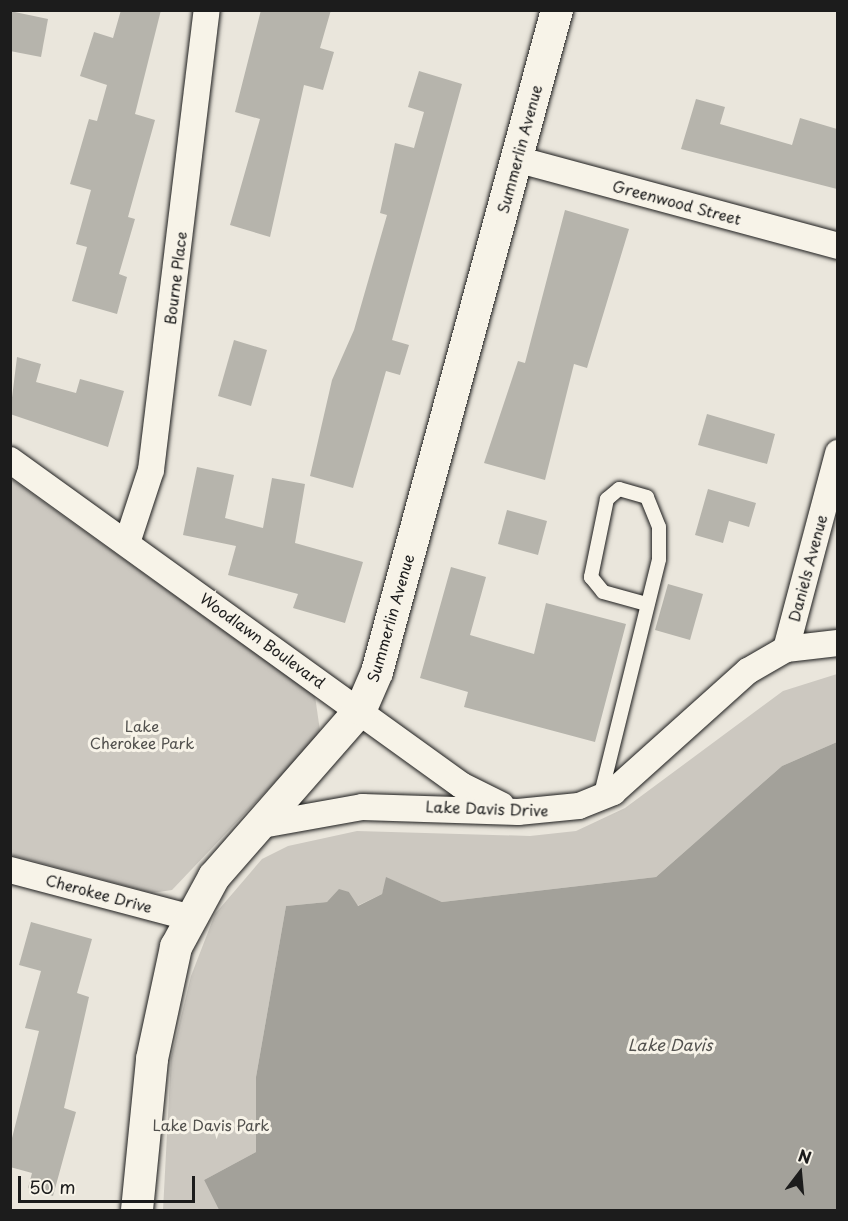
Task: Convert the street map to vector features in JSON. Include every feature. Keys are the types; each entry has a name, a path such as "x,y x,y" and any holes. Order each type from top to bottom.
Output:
{"street":[{"name":"Bourne Place","path":"127,543 151,470 207,10"},
{"name":"Summerlin Avenue","path":"136,1210 152,1059 168,975 188,917 214,877 262,825 360,709 377,672 557,10"},
{"name":"Greenwood Street","path":"516,159 837,246"},
{"name":"Daniels Avenue","path":"786,649 837,453"},
{"name":"Woodlawn Boulevard","path":"10,460 360,709 461,785 518,812"},
{"name":"Lake Davis Drive","path":"262,825 362,807 518,812 579,806 600,798 642,768 748,671 786,649 837,643"},
{"name":"Cherokee Drive","path":"10,870 188,917"}],"lane":[{"path":"600,798 659,559 659,527 647,497 619,489 607,499 591,577 603,592 647,604"}],"green space":[{"name":"Lake Cherokee Park","path":"10,478 315,696 320,731 314,741 172,890 152,893 11,855"},
{"name":"Lake Davis Park","path":"837,674 837,742 782,766 656,877 442,902 387,878 382,894 357,906 349,892 327,902 286,906 256,1077 256,1152 204,1180 219,1210 163,1210 171,1058 191,976 215,914 262,859 288,846 357,831 530,836 576,831 625,808 783,691"}],"water":[{"name":"Lake Davis","path":"837,742 837,1210 219,1210 204,1180 256,1152 256,1077 286,906 327,902 339,889 349,892 358,906 382,894 386,877 442,902 656,877 782,766"}],"building":[{"path":"121,10 161,10 135,114 155,120 128,217 135,219 119,274 127,277 117,314 72,301 87,247 76,244 91,190 70,184 89,119 97,121 107,85 80,76 94,32 113,38"},
{"path":"261,10 331,10 320,48 334,52 323,90 304,85 270,237 230,225 260,119 235,112"},
{"path":"10,11 48,19 41,57 10,51"},
{"path":"419,71 462,84 392,340 409,345 400,375 386,371 353,488 310,476 332,380 354,330 387,215 380,213 395,143 414,148 424,112 408,107"},
{"path":"696,99 725,107 720,124 792,145 800,118 837,129 837,189 681,149"},
{"path":"565,210 629,229 587,368 574,364 545,480 484,463 518,361 525,363"},
{"path":"234,340 267,350 251,406 218,396"},
{"path":"17,357 41,364 36,382 76,393 80,379 124,391 108,447 10,414"},
{"path":"707,414 775,434 767,464 698,445"},
{"path":"197,467 234,475 225,518 263,528 272,478 305,484 295,543 363,562 345,623 293,608 298,594 228,575 236,546 183,535"},
{"path":"708,489 756,503 749,527 729,521 723,543 695,535"},
{"path":"507,510 547,521 538,555 498,544"},
{"path":"451,567 486,577 470,635 534,654 546,603 626,624 595,742 464,707 468,692 420,678"},
{"path":"668,584 703,594 690,640 655,630"},
{"path":"31,922 92,939 77,993 89,997 64,1108 76,1112 53,1196 28,1188 32,1173 10,1167 10,1146 39,1031 25,1028 41,971 19,965"}]}
